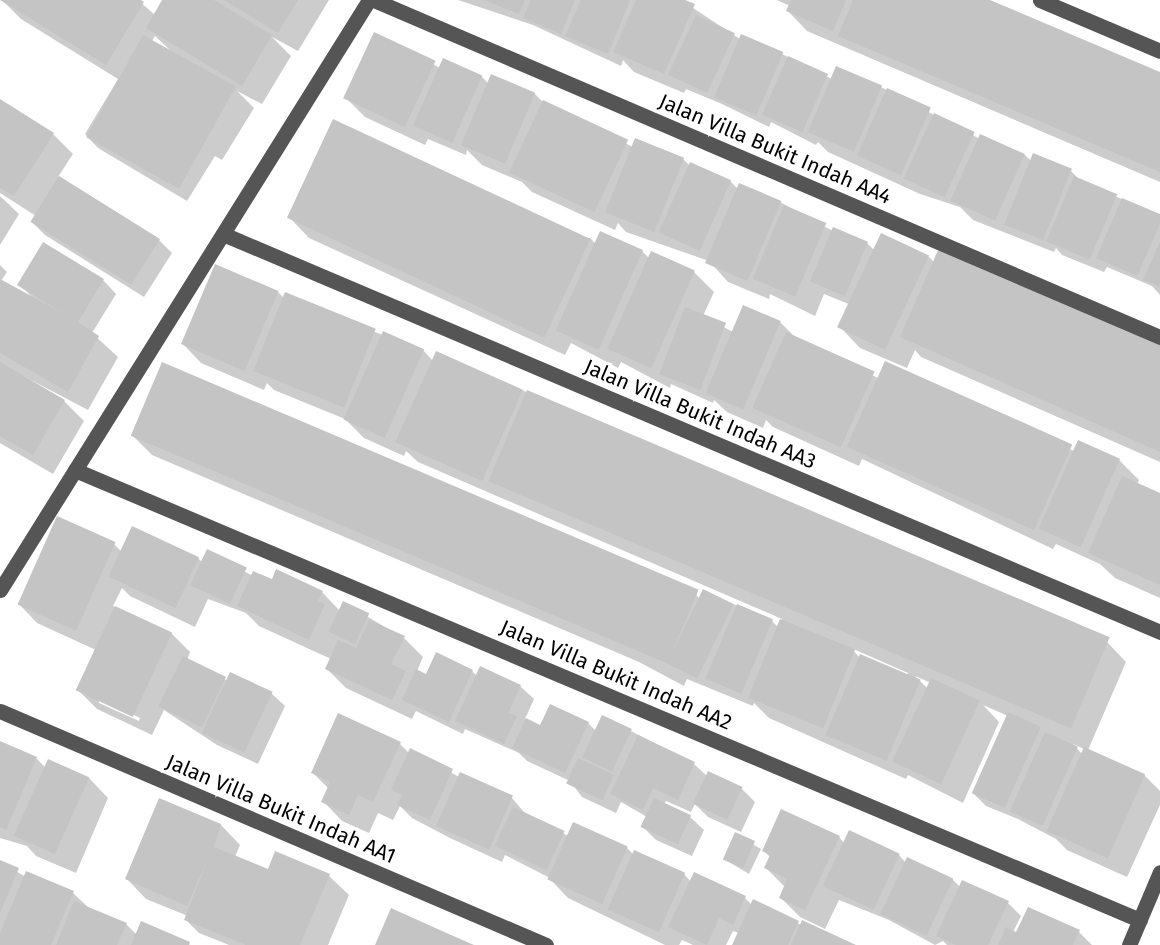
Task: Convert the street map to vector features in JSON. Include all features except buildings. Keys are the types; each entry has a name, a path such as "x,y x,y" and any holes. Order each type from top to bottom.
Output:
{"street":[{"path":"0,590 369,0"},
{"name":"Jalan Villa Bukit Indah AA4","path":"374,0 1160,337"},
{"path":"1040,0 1160,51"},
{"name":"Jalan Villa Bukit Indah AA3","path":"223,234 1160,632"},
{"name":"Jalan Villa Bukit Indah AA2","path":"75,470 1140,920"},
{"name":"Jalan Villa Bukit Indah AA1","path":"0,711 546,945"},
{"path":"1129,945 1160,872"}]}
